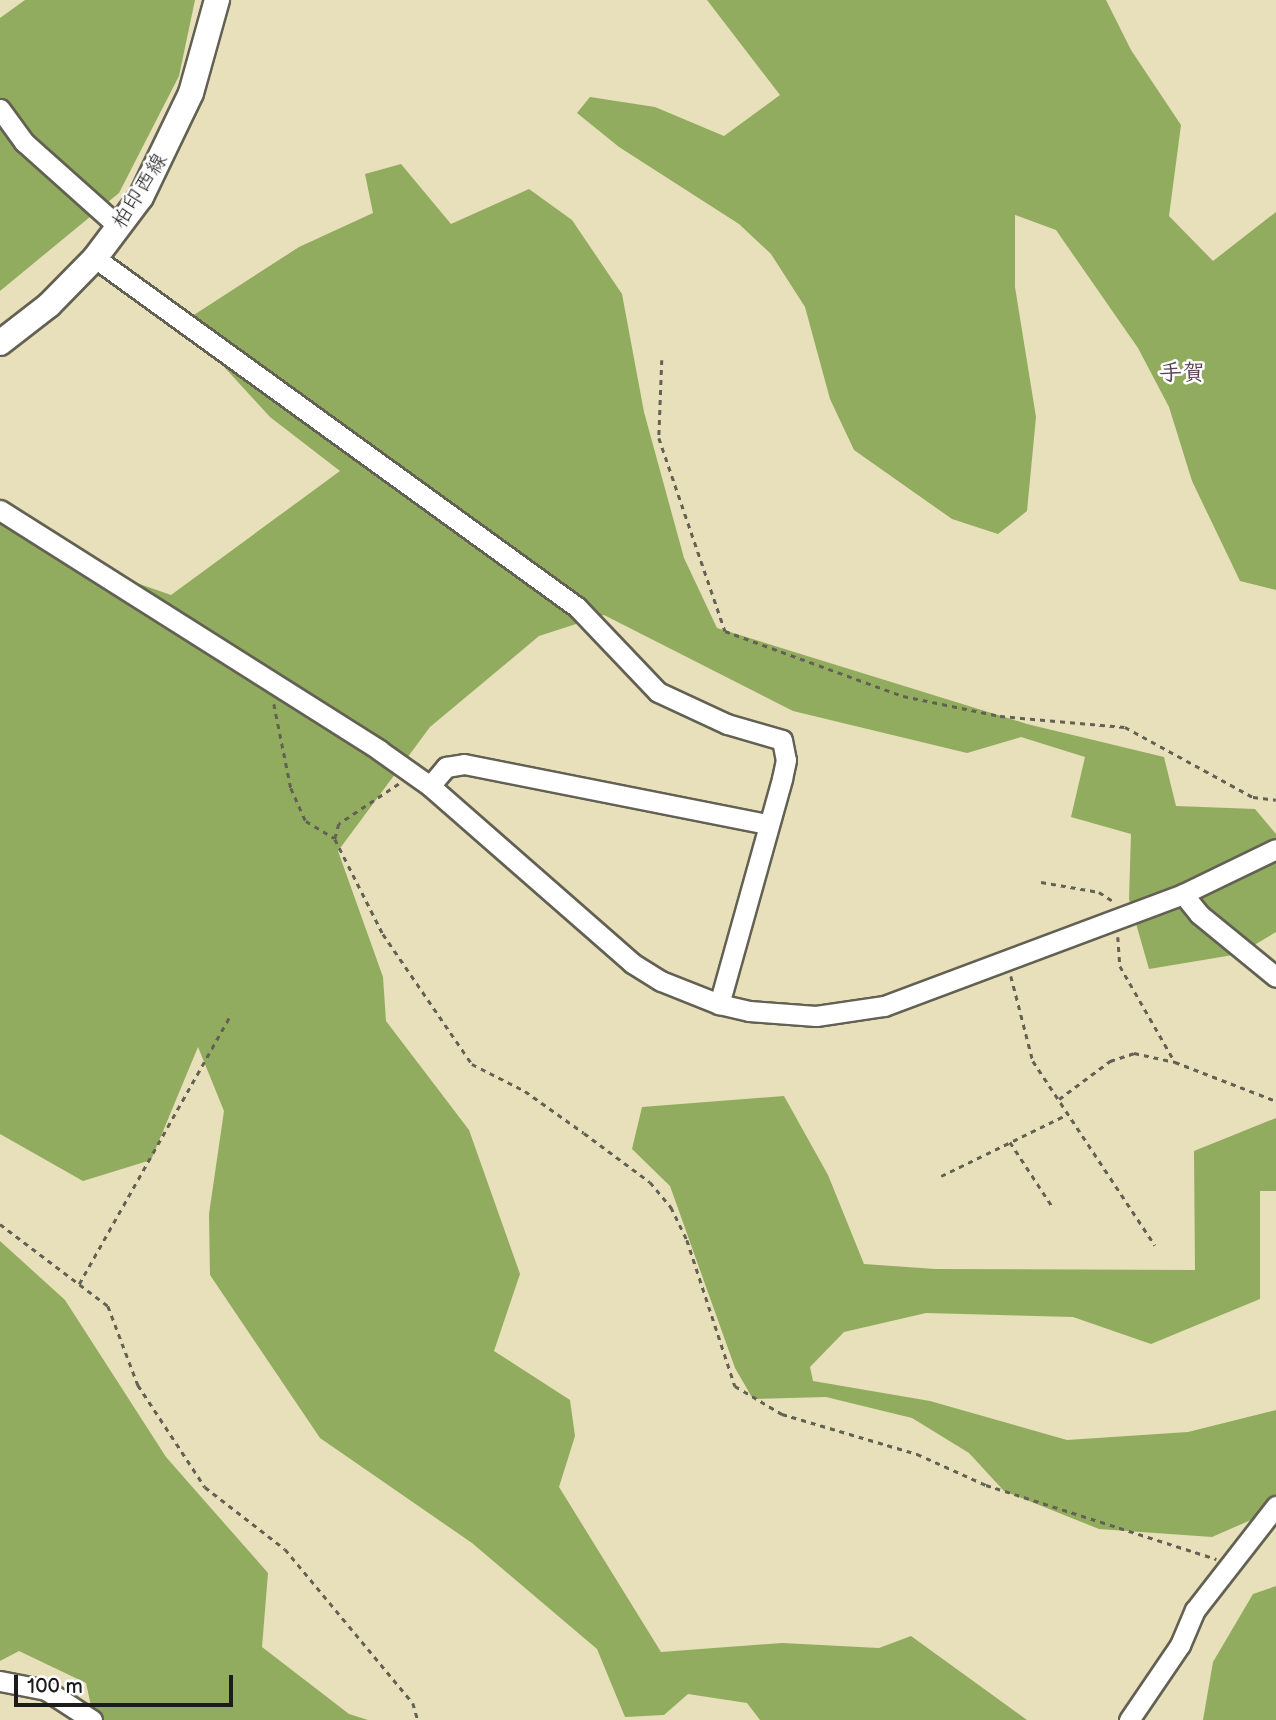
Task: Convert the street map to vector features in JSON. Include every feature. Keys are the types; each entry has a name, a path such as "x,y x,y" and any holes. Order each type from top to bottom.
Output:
{"main road":[{"name":"柏印西線","path":"0,343 49,304 95,258 119,227 176,129 206,52 217,0"}],"street":[{"path":"0,108 24,142 119,227"},
{"path":"95,258 436,509 577,607 658,692 727,723 782,740 786,760 719,1004"},
{"path":"0,510 414,774 632,964 661,981 719,1004 780,1015 851,1013 923,994 1183,894 1276,849"},
{"path":"430,786 446,767 464,764 768,824"},
{"path":"1183,894 1199,914 1276,977"},
{"path":"1129,1720 1180,1645 1195,1610 1276,1506"},
{"path":"0,1681 46,1690 92,1720"}],"path":[{"path":"662,359 659,438 725,631 903,695 1000,716 1125,727 1253,797 1276,800"},
{"path":"270,680 291,788 306,821 335,839 383,934 472,1063 525,1091 584,1133 650,1182 671,1207 687,1240 735,1386 782,1414 917,1454 986,1485 1230,1563"},
{"path":"335,839 339,824 414,774"},
{"path":"1041,882 1099,892 1121,919 1120,966 1175,1062"},
{"path":"1007,963 1033,1061 1155,1245"},
{"path":"79,1284 231,1014"},
{"path":"1059,1099 1122,1057 1135,1053 1175,1062 1276,1101"},
{"path":"941,1176 1068,1114"},
{"path":"1010,1142 1052,1206"},
{"path":"0,1224 108,1306 138,1385 205,1487 285,1549 413,1703 418,1720"}],"green space":[{"path":"25,0 195,0 179,76 119,193 0,291 0,18"},
{"path":"707,0 1106,0 1131,50 1181,125 1169,216 1213,261 1276,212 1276,590 1240,581 1192,481 1169,407 1138,348 1056,230 1015,215 1015,287 1036,417 1027,511 998,534 952,519 854,450 830,399 805,307 771,254 739,224 619,147 577,113 590,97 655,107 724,136 780,95"},
{"path":"401,164 451,224 529,189 572,220 622,294 644,412 684,558 717,628 1027,724 1164,757 1176,806 1255,809 1276,834 1276,932 1239,954 1149,969 1129,899 1131,834 1071,817 1085,757 1021,737 967,753 793,711 604,615 539,636 430,727 338,851 383,977 386,1021 469,1130 520,1274 494,1351 570,1400 575,1436 559,1487 661,1652 782,1643 879,1648 911,1636 1027,1720 760,1720 747,1703 688,1694 664,1715 625,1717 597,1649 472,1543 320,1438 210,1275 209,1214 224,1111 198,1047 151,1160 83,1181 0,1134 0,519 68,559 171,595 340,471 270,417 183,322 299,247 373,213 365,174"},
{"path":"784,1096 828,1175 864,1264 935,1269 1195,1270 1194,1151 1276,1118 1276,1191 1260,1191 1260,1299 1151,1344 1073,1317 926,1313 844,1332 810,1367 813,1381 930,1401 1067,1440 1188,1432 1276,1410 1276,1509 1212,1537 1099,1529 1004,1491 969,1453 912,1418 826,1397 753,1399 735,1368 670,1186 632,1149 642,1107"},
{"path":"0,1241 65,1300 166,1457 268,1573 262,1647 349,1714 368,1720 94,1720 86,1683 19,1651 0,1661"},
{"path":"1276,1586 1276,1720 1203,1720 1213,1662 1253,1594"}],"district":[{"name":"手賀","path":"1182,373"}]}
